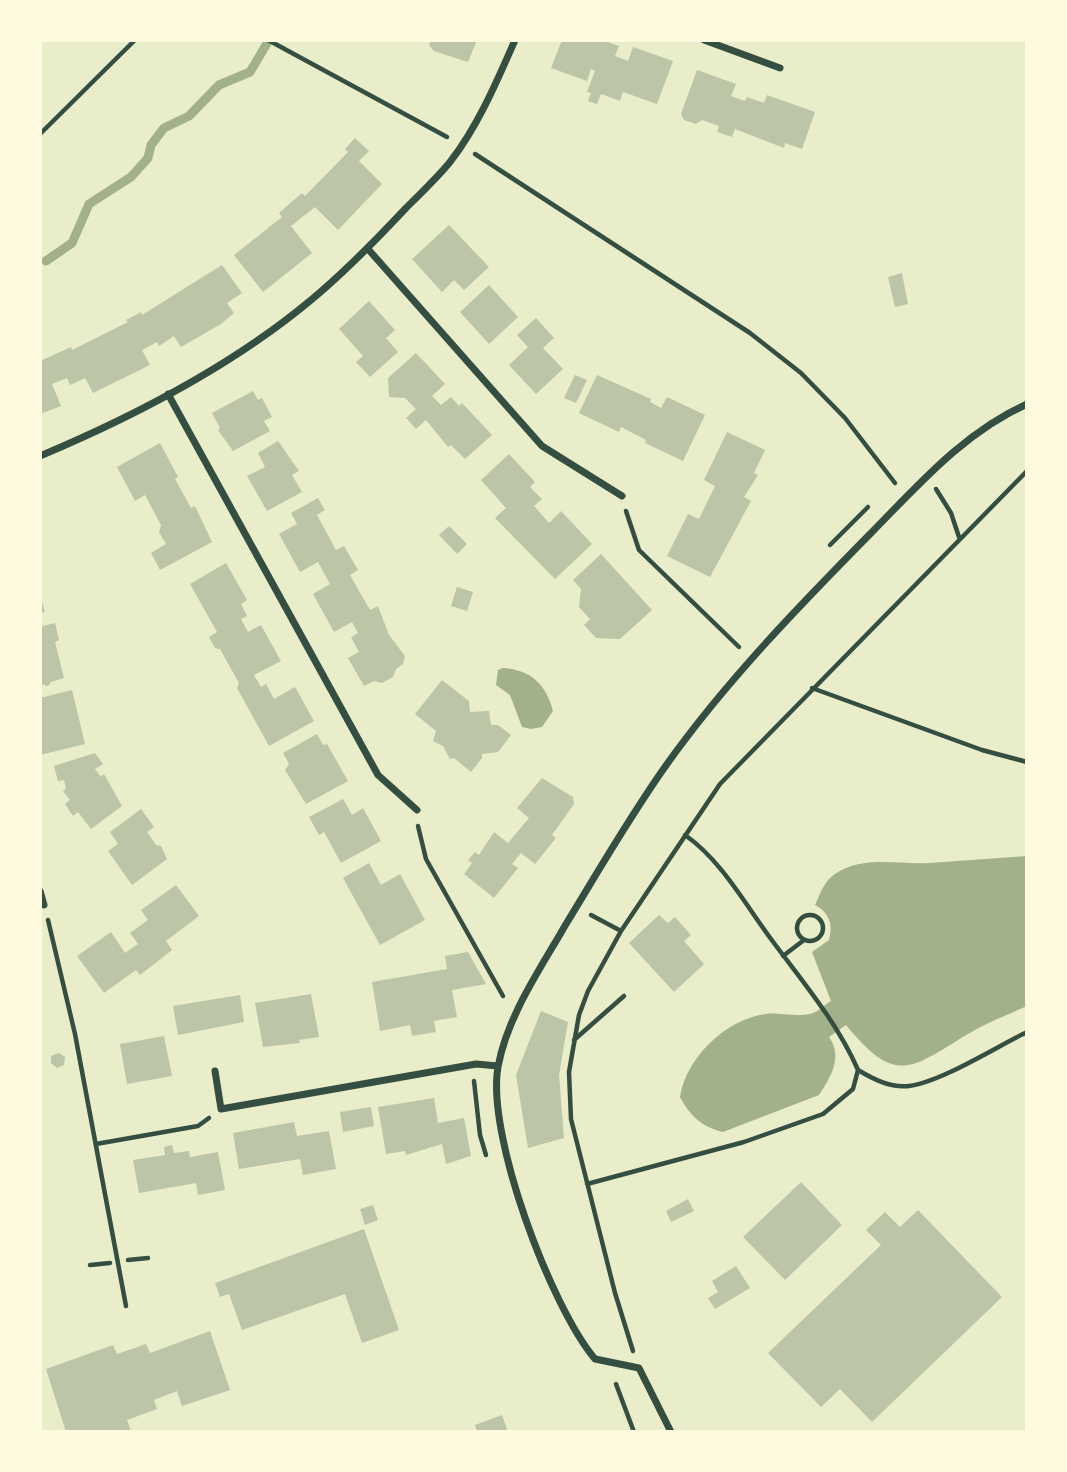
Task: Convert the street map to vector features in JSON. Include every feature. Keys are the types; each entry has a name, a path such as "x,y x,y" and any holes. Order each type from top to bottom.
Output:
{"street":[{"path":"40,456 108,427 168,394 289,317 368,249 449,162 461,145 493,90 515,40"},
{"path":"704,40 780,68"},
{"path":"368,249 542,446 622,496"},
{"path":"168,394 378,775 417,810"},
{"path":"671,1432 639,1368 595,1359 570,1325 547,1274 512,1176 496,1094 498,1066 515,1019 541,965 608,852 668,762 752,660 817,588 907,496 963,441 1027,404"},
{"path":"40,891 44,905"},
{"path":"215,1071 221,1109 476,1064 498,1066"}],"path":[{"path":"40,134 135,40"},
{"path":"268,40 461,145 751,333 781,357 845,418 907,496"},
{"path":"639,1368 615,1293 571,1119 569,1072 579,1015 602,962 720,784 1027,471"},
{"path":"927,477 951,513 959,538"},
{"path":"622,496 639,550 752,660"},
{"path":"812,688 982,750 1027,762"},
{"path":"417,810 418,836 426,859 503,996"},
{"path":"685,835 703,848 838,1031 859,1070 874,1080 908,1086 927,1081 1027,1032"},
{"path":"44,905 75,1034 126,1306"},
{"path":"783,956 804,940 812,941 823,932 820,919 813,915 806,915 797,926 797,933 804,940"},
{"path":"573,1041 624,996"},
{"path":"587,1184 744,1142 823,1114 853,1089 859,1070"},
{"path":"96,1144 198,1126 221,1109"},
{"path":"128,1261 148,1258"},
{"path":"90,1265 110,1263"},
{"path":"616,1384 634,1432"}],"shaded area":[{"path":"503,668 529,675 546,693 553,711 542,727 522,727 510,695 496,685 498,670"},
{"path":"1027,856 1027,1006 982,1026 932,1056 904,1065 891,1064 878,1057 846,1025 829,1037 835,1052 834,1067 819,1095 723,1132 703,1124 688,1110 680,1097 690,1068 699,1055 722,1033 750,1018 765,1014 808,1014 818,1011 831,1001 812,952 829,940 829,920 815,905 825,884 835,874 846,868 869,863 930,863"}],"building":[{"path":"431,40 477,40 468,62 434,51 429,45"},
{"path":"562,40 603,40 619,46 615,56 628,61 633,47 673,61 657,104 623,92 620,101 601,94 597,104 588,101 591,93 587,92 595,71 591,69 587,81 551,68"},
{"path":"697,70 736,84 731,96 745,101 747,97 764,103 767,95 815,112 802,149 785,143 784,148 735,129 732,137 717,132 719,126 702,120 696,124 684,120 681,114"},
{"path":"355,138 369,151 359,161 382,184 338,230 315,207 291,226 312,253 263,292 234,255 282,217 279,213 302,193 305,196 348,152 345,149"},
{"path":"449,225 489,267 464,290 454,280 442,292 412,259"},
{"path":"222,265 242,293 227,303 234,313 221,324 181,347 174,336 159,346 157,342 142,350 150,365 93,393 85,378 70,385 67,378 52,384 61,406 40,414 40,361 71,347 72,350 128,322 126,320 141,312 142,315"},
{"path":"902,273 908,304 895,307 888,277"},
{"path":"489,285 518,317 489,344 460,312"},
{"path":"369,301 395,330 386,338 398,352 370,377 356,362 363,356 339,329"},
{"path":"536,318 554,338 543,348 563,369 536,394 509,365 528,347 517,335"},
{"path":"416,353 445,384 432,396 441,405 451,397 459,406 462,403 492,435 465,459 451,445 448,447 426,420 416,429 406,418 416,409 405,398 389,397 388,378"},
{"path":"575,375 587,380 576,403 564,398"},
{"path":"597,375 651,399 650,402 661,408 667,397 705,415 683,461 645,443 646,440 621,427 619,432 579,413"},
{"path":"253,391 258,400 262,398 272,417 264,421 270,431 233,451 218,430 220,428 212,413"},
{"path":"727,432 765,450 754,473 758,475 744,497 751,501 710,577 667,556 688,514 699,519 715,486 704,480"},
{"path":"278,441 299,471 292,475 302,492 267,511 247,476 265,467 258,453"},
{"path":"160,443 178,477 175,479 191,508 195,506 212,542 160,570 151,553 166,544 159,532 161,525 145,495 135,501 117,467"},
{"path":"509,454 535,482 530,487 542,499 534,506 549,523 561,511 592,544 555,579 495,518 506,508 481,480"},
{"path":"318,498 325,510 317,515 336,550 344,546 358,570 350,575 370,610 378,606 389,635 405,656 403,664 396,669 393,677 382,683 374,681 364,686 348,658 359,652 351,637 358,633 352,622 334,632 313,594 330,584 318,562 300,572 279,534 297,524 291,513"},
{"path":"449,526 467,544 457,554 439,535"},
{"path":"601,554 652,610 620,639 596,638 584,625 590,619 579,607 581,589 573,580"},
{"path":"226,563 247,600 241,604 247,616 241,619 248,632 261,625 281,661 254,675 261,687 266,684 274,699 295,687 314,721 269,746 237,688 239,683 220,649 215,648 209,637 217,632 190,584"},
{"path":"457,587 473,592 467,611 451,606"},
{"path":"40,595 45,612 40,613"},
{"path":"55,623 59,640 55,642 64,678 51,682 48,686 40,684 40,627"},
{"path":"442,680 469,701 470,712 489,711 491,725 498,725 511,735 498,752 482,754 471,772 454,758 450,759 443,746 433,741 436,731 415,714"},
{"path":"72,690 85,744 40,755 40,698"},
{"path":"317,734 323,745 327,744 348,781 306,804 285,770 289,764 283,753"},
{"path":"95,753 103,764 95,769 101,777 104,774 122,806 91,829 78,812 73,816 65,804 70,800 63,791 66,789 64,780 58,781 54,766"},
{"path":"542,778 573,797 574,804 552,835 556,838 535,864 521,853 512,864 518,868 494,898 464,874 472,863 468,860 475,852 479,855 494,832 508,843 529,818 517,808"},
{"path":"343,799 352,815 363,808 381,841 341,863 324,832 319,835 309,817"},
{"path":"141,809 154,827 147,832 156,845 161,846 167,859 132,885 108,851 118,844 110,832"},
{"path":"369,863 381,885 400,874 425,920 380,945 343,878"},
{"path":"176,885 199,916 166,941 172,950 140,975 136,970 104,993 77,956 111,932 125,953 138,944 130,933 148,920 141,910"},
{"path":"659,915 668,923 675,917 691,935 684,941 704,964 674,992 629,943"},
{"path":"468,952 486,984 452,990 457,1017 434,1021 436,1032 412,1036 410,1025 380,1031 372,982 447,969 445,956"},
{"path":"311,994 319,1037 299,1040 300,1043 263,1047 255,1003"},
{"path":"240,995 244,1022 178,1035 173,1006"},
{"path":"541,1011 568,1022 559,1075 564,1138 528,1148 516,1075"},
{"path":"164,1036 172,1076 127,1084 120,1044"},
{"path":"59,1053 65,1057 64,1065 57,1068 51,1063 51,1056"},
{"path":"434,1098 438,1123 464,1118 471,1156 446,1164 442,1144 406,1155 405,1151 386,1154 378,1107"},
{"path":"371,1107 374,1126 343,1132 340,1112"},
{"path":"294,1122 297,1136 329,1131 336,1169 303,1175 300,1159 239,1169 233,1133"},
{"path":"172,1145 174,1153 189,1151 190,1157 218,1152 225,1190 198,1195 196,1183 139,1193 133,1160 165,1155 164,1147"},
{"path":"801,1182 842,1225 785,1280 743,1237"},
{"path":"688,1199 694,1211 671,1222 666,1211"},
{"path":"373,1205 378,1220 365,1225 360,1209"},
{"path":"918,1210 1002,1297 872,1422 840,1389 821,1407 768,1353 881,1245 866,1230 885,1212 900,1227"},
{"path":"364,1229 399,1330 362,1343 345,1294 242,1330 229,1294 220,1297 215,1283"},
{"path":"736,1266 750,1288 715,1309 708,1298 718,1292 712,1281"},
{"path":"210,1331 230,1390 182,1406 177,1391 154,1400 157,1409 127,1420 131,1432 66,1432 46,1369 113,1345 117,1354 146,1344 150,1353"},
{"path":"502,1415 508,1432 477,1432 475,1425"}],"waterway":[{"path":"46,261 72,243 89,204 131,177 148,158 151,145 164,128 189,116 219,85 250,72 269,40"}]}
